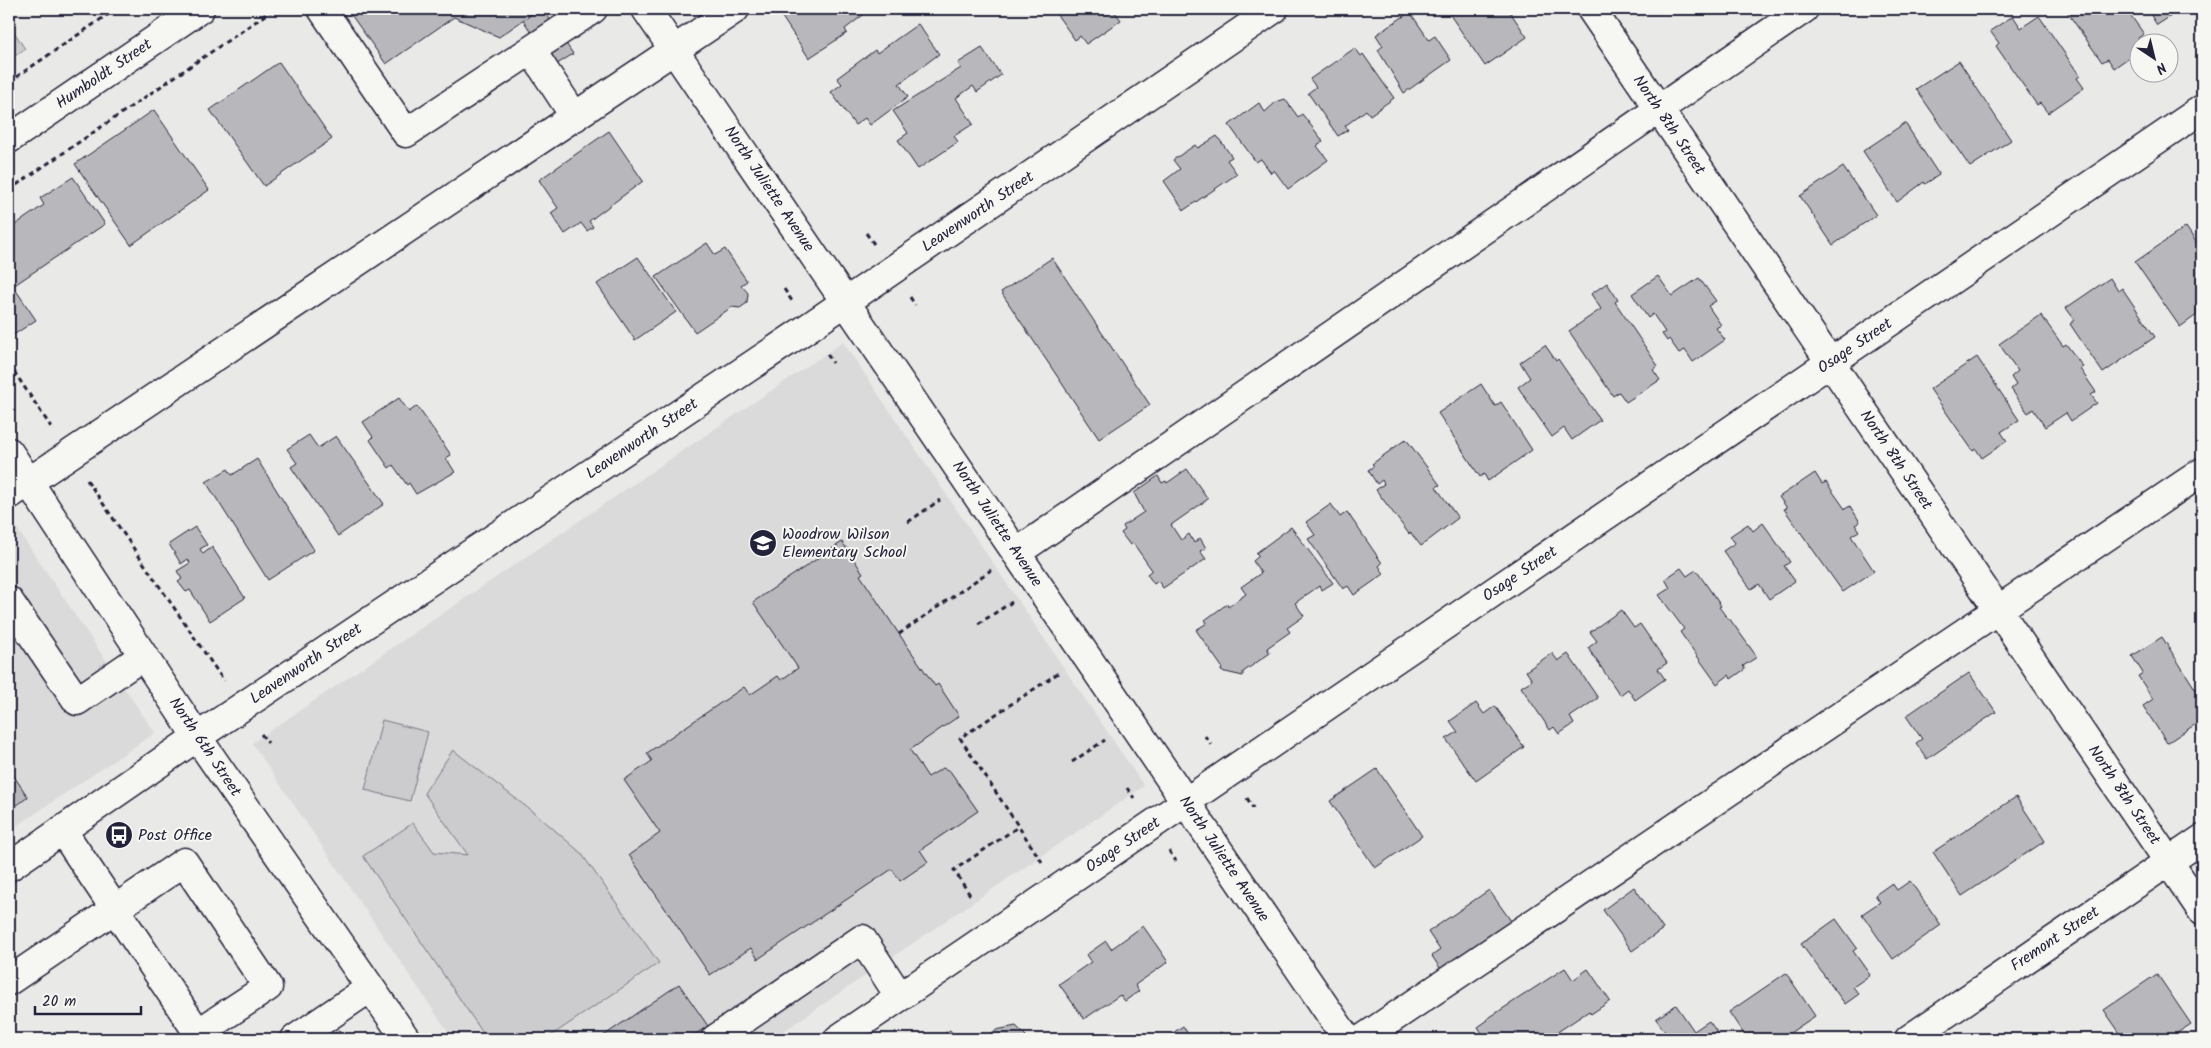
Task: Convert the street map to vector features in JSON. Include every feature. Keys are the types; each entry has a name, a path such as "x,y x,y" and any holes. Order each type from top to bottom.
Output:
{"street":[{"path":"322,9 406,133 593,9"},
{"name":"North Juliette Avenue","path":"646,9 1347,1039"},
{"path":"19,488 736,9"},
{"name":"Leavenworth Street","path":"9,867 197,737 846,302 1274,9"},
{"name":"North 8th Street","path":"1591,9 2202,911"},
{"path":"1016,552 1804,9"},
{"name":"Humboldt Street","path":"9,139 183,14"},
{"path":"531,50 575,117"},
{"name":"Osage Street","path":"838,1039 2202,109"},
{"name":"North 6th Street","path":"9,452 19,488 144,656 197,737 406,1039"},
{"path":"1362,1039 2202,472"},
{"path":"9,601 77,701 144,656"},
{"path":"9,981 115,909 184,862 268,987 198,1033 115,909 62,830"},
{"name":"Fremont Street","path":"1909,1039 2202,839"},
{"path":"715,1039 862,939 900,997"},
{"path":"295,1039 370,988"}],"path":[{"path":"9,82 116,9"},
{"path":"9,190 274,9"},
{"path":"9,364 268,743"},
{"path":"908,522 968,481"},
{"path":"899,634 1016,552"},
{"path":"978,624 1037,584"},
{"path":"1060,888 960,738 1085,655"},
{"path":"1072,762 1131,723"},
{"path":"970,895 954,870 1018,827"}],"shaded area":[{"path":"9,24 25,49 9,60"},
{"name":"Woodrow Wilson Elementary School","path":"843,342 1144,786 772,1039 453,1039 252,743"},
{"path":"9,517 155,733 9,831"},
{"path":"382,720 428,732 410,801 365,790"},
{"path":"453,750 542,819 581,853 659,963 546,1039 487,1039 363,856 413,823 434,852 468,855 424,793"}],"building":[{"path":"347,9 539,9 499,37 454,17 386,64"},
{"path":"539,9 543,9 573,54 554,66 523,20"},
{"path":"787,9 865,9 867,12 845,29 847,33 809,58 780,14"},
{"path":"1053,9 1120,9 1115,12 1121,20 1086,44 1080,36 1075,40"},
{"path":"1450,9 1508,9 1527,37 1485,66 1448,12"},
{"path":"2065,9 2126,9 2143,32 2128,32 2128,58 2114,68 2108,59 2102,62"},
{"path":"2147,9 2172,9 2174,14 2157,25"},
{"path":"1410,12 1429,40 1435,36 1451,60 1404,93 1378,50 1383,46 1376,35"},
{"path":"2013,16 2021,28 2039,16 2080,76 2077,78 2084,88 2048,113 2040,103 2037,105 1996,46 1999,43 1990,31"},
{"path":"918,24 939,54 899,84 908,97 870,125 865,118 855,125 831,92 842,84 837,78 875,50 877,53"},
{"path":"982,48 1001,75 977,92 973,86 956,98 973,124 954,136 958,142 918,169 898,140 908,133 893,111 961,68 958,63"},
{"path":"1355,48 1361,56 1363,54 1394,98 1370,115 1366,110 1345,126 1348,130 1338,136 1308,93 1316,87 1310,79"},
{"path":"1959,61 2011,140 1970,167 1916,89"},
{"path":"279,62 332,139 264,186 210,110"},
{"path":"1285,99 1298,117 1302,114 1323,141 1317,146 1328,160 1288,189 1274,170 1271,173 1261,159 1256,162 1229,125 1259,103 1265,112 1276,102"},
{"path":"154,110 209,190 131,245 75,164"},
{"path":"1905,123 1939,175 1925,184 1924,182 1897,202 1863,151"},
{"path":"609,131 643,181 589,221 593,227 587,231 581,223 565,234 551,213 558,208 539,180"},
{"path":"1217,136 1232,157 1227,160 1237,174 1184,210 1164,181 1180,169 1173,160 1195,145 1198,148"},
{"path":"1843,167 1876,215 1833,245 1800,196"},
{"path":"73,177 105,224 13,286 36,320 9,338 9,229 44,205 40,198"},
{"path":"2186,227 2202,251 2202,305 2196,310 2198,314 2180,327 2135,262"},
{"path":"707,243 715,255 725,249 747,281 741,285 748,293 747,303 740,308 732,307 695,332 656,277"},
{"path":"638,257 676,312 635,340 597,284"},
{"path":"1052,258 1150,405 1099,439 1001,292"},
{"path":"1658,276 1672,296 1699,278 1716,301 1708,306 1721,325 1716,328 1725,340 1693,362 1685,350 1679,353 1669,339 1667,341 1662,334 1665,332 1653,314 1648,318 1632,294"},
{"path":"2110,278 2118,291 2122,288 2155,337 2103,373 2070,324 2075,320 2066,308"},
{"path":"1607,283 1618,300 1615,302 1658,366 1653,370 1660,380 1626,402 1619,392 1613,396 1569,331 1601,309 1591,294"},
{"path":"2041,315 2063,346 2066,344 2083,367 2080,369 2096,392 2091,395 2097,403 2071,421 2066,413 2045,427 2033,409 2028,413 2011,389 2016,385 2011,377 2018,371 1999,344"},
{"path":"1545,345 1556,361 1558,359 1600,420 1572,440 1564,428 1552,437 1518,387 1530,378 1520,362"},
{"path":"1977,357 2019,420 2001,432 2007,441 1982,458 1976,449 1973,451 1930,389"},
{"path":"1481,384 1495,406 1501,402 1532,450 1488,481 1484,474 1480,477 1438,413"},
{"path":"399,398 409,412 417,406 451,455 446,458 455,472 416,494 393,465 389,468 370,440 373,437 363,422"},
{"path":"309,435 318,448 336,436 384,504 338,536 291,467 297,463 287,449"},
{"path":"1406,439 1440,485 1436,487 1458,518 1421,546 1410,532 1409,534 1376,490 1384,484 1382,480 1377,484 1368,470 1374,466 1372,464"},
{"path":"257,459 314,550 268,580 206,482 228,469 232,475"},
{"path":"1187,469 1208,499 1171,525 1181,540 1189,534 1194,543 1200,538 1206,548 1200,551 1206,559 1163,588 1158,581 1154,584 1147,574 1152,570 1133,543 1130,545 1121,533 1125,530 1123,526 1144,512 1134,493 1158,476 1162,483 1166,481 1167,483"},
{"path":"1815,473 1822,484 1826,482 1845,509 1850,506 1860,522 1855,525 1859,531 1851,536 1874,571 1843,592 1784,509 1787,508 1779,497"},
{"path":"1331,504 1340,517 1347,512 1382,563 1379,566 1384,574 1354,595 1348,586 1343,589 1308,539 1315,535 1306,522"},
{"path":"1763,523 1790,562 1784,566 1795,581 1769,599 1759,584 1751,589 1723,551 1735,543 1730,536 1748,524 1753,531"},
{"path":"195,527 207,545 200,549 203,554 212,547 245,598 210,621 190,590 186,592 178,582 182,579 177,571 190,563 188,559 181,564 169,544"},
{"path":"1291,527 1333,583 1322,590 1319,586 1295,603 1304,616 1287,628 1290,632 1267,648 1270,653 1243,672 1243,676 1221,671 1222,667 1196,630 1207,623 1205,620 1227,604 1228,607 1246,594 1241,587 1261,573 1253,561 1259,556 1256,553"},
{"path":"842,542 863,573 860,575 899,634 935,686 938,684 959,716 910,750 928,777 943,768 950,771 978,811 920,850 928,862 900,881 892,869 758,959 751,948 710,975 629,855 660,833 624,780 652,761 647,753 744,687 750,695 778,676 781,680 798,668 753,602"},
{"path":"1681,568 1687,576 1696,570 1721,606 1719,607 1757,657 1743,666 1745,669 1731,679 1729,675 1717,684 1680,632 1684,629 1659,595 1670,588 1665,579"},
{"path":"1621,610 1634,628 1640,624 1667,663 1658,669 1665,679 1635,700 1628,689 1620,695 1588,648 1597,641 1590,632"},
{"path":"2162,637 2196,690 2201,687 2202,690 2202,720 2167,743 2143,706 2153,699 2138,676 2143,673 2132,656"},
{"path":"1552,653 1558,661 1568,654 1598,698 1570,717 1574,724 1559,734 1554,727 1550,730 1521,687 1532,680 1526,671"},
{"path":"1969,673 1996,712 1927,759 1916,743 1922,739 1906,716"},
{"path":"1476,703 1484,714 1495,706 1524,747 1476,781 1446,739 1458,732 1450,721"},
{"path":"9,769 28,797 9,811"},
{"path":"1377,769 1422,836 1375,868 1330,801"},
{"path":"2016,797 2045,841 1962,896 1933,852"},
{"path":"1910,881 1941,925 1893,959 1862,914 1880,902 1875,895 1892,883 1897,890"},
{"path":"1634,887 1663,929 1632,951 1603,910"},
{"path":"1489,890 1511,921 1444,974 1432,956 1440,950 1428,932"},
{"path":"1836,919 1857,948 1853,951 1870,975 1853,987 1859,994 1845,1004 1801,944"},
{"path":"1143,926 1168,962 1135,985 1139,991 1125,1001 1120,995 1084,1019 1059,984 1091,962 1086,955 1106,941 1111,949"},
{"path":"1565,968 1573,980 1588,969 1610,1001 1591,1014 1589,1011 1547,1039 1486,1039 1478,1027 1487,1019"},
{"path":"1786,973 1815,1016 1781,1039 1747,1039 1729,1012"},
{"path":"2157,974 2191,1024 2168,1039 2124,1039 2104,1010"},
{"path":"679,984 708,1026 688,1039 599,1039"},
{"path":"1676,1005 1694,1031 1709,1021 1722,1039 1670,1039 1656,1019"},
{"path":"1016,1026 1029,1039 983,1039 996,1030"},
{"path":"1183,1026 1191,1039 1171,1039 1170,1035"},
{"path":"339,1030 346,1039 326,1039"},
{"path":"950,1030 956,1039 936,1039"},
{"path":"1221,1032 1226,1039 1211,1039"}],"place":[{"name":"Woodrow Wilson Elementary School","path":"763,543"},
{"name":"Post Office","path":"119,835"}]}
